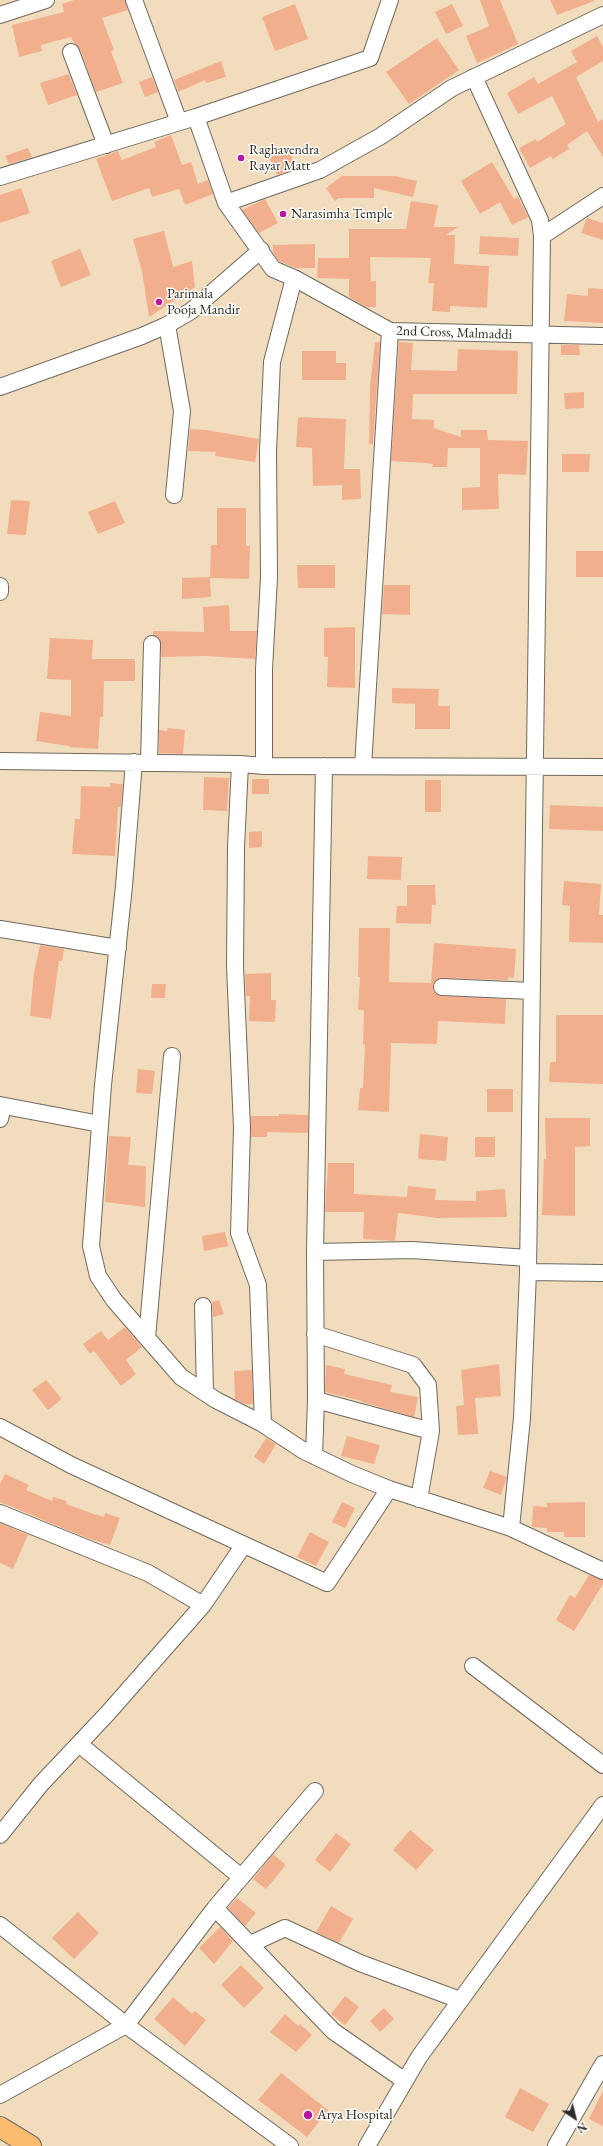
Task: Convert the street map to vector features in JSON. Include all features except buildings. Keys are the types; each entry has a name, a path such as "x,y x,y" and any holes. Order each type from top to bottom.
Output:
{"main road":[{"path":"0,2127 31,2146"}],"street":[{"path":"0,15 46,0"},
{"path":"134,0 179,122"},
{"path":"0,177 196,117 370,58 390,0"},
{"path":"226,203 320,170 381,136 452,88 474,76 603,16"},
{"path":"71,52 106,145"},
{"path":"474,76 540,220 542,236 528,1265 522,1418 510,1528"},
{"name":"2nd Cross, Malmaddi","path":"196,117 226,203 261,250 273,269 294,278 390,331 603,336"},
{"path":"542,236 603,196"},
{"path":"0,387 142,336 167,325 191,311 261,250"},
{"path":"264,766 264,669 269,577 268,451 272,362 294,278"},
{"path":"167,325 182,411 174,496"},
{"path":"363,766 390,331"},
{"path":"0,586 0,592"},
{"path":"152,644 142,762 118,948 100,1124 92,1246 98,1276 114,1300 182,1377 204,1392 263,1424 314,1456 352,1474 389,1489 510,1528 603,1571"},
{"path":"0,761 142,762 240,764 264,766 535,768 603,767"},
{"path":"240,764 235,966 242,1128 239,1233 258,1285 263,1424"},
{"path":"314,1456 316,1400 315,1252 324,766"},
{"path":"0,929 118,948"},
{"path":"442,987 532,991"},
{"path":"147,1338 172,1056"},
{"path":"1,1110 100,1124"},
{"path":"315,1252 412,1250 603,1273"},
{"path":"203,1306 204,1392"},
{"path":"315,1334 412,1365 428,1385 431,1431 419,1499"},
{"path":"316,1400 431,1431"},
{"path":"0,1427 71,1465 243,1546 327,1583 389,1489"},
{"path":"0,1513 148,1573 203,1605"},
{"path":"0,1835 41,1784 79,1744 203,1605 243,1546"},
{"path":"473,1666 603,1765"},
{"path":"79,1744 241,1877"},
{"path":"0,2095 126,2025 215,1908 315,1791"},
{"path":"367,2146 419,2057 603,1805"},
{"path":"215,1908 333,2031 405,2080"},
{"path":"0,1924 126,2025 290,2146"},
{"path":"255,1942 285,1928 360,1963 460,2000"},
{"path":"556,2146 603,2064"}],"place":[{"name":"Raghavendra Rayar Matt","path":"241,158"},
{"name":"Narasimha Temple","path":"283,214"},
{"name":"Parimala Pooja Mandir","path":"159,302"},
{"name":"Arya Hospital","path":"308,2115"}]}
